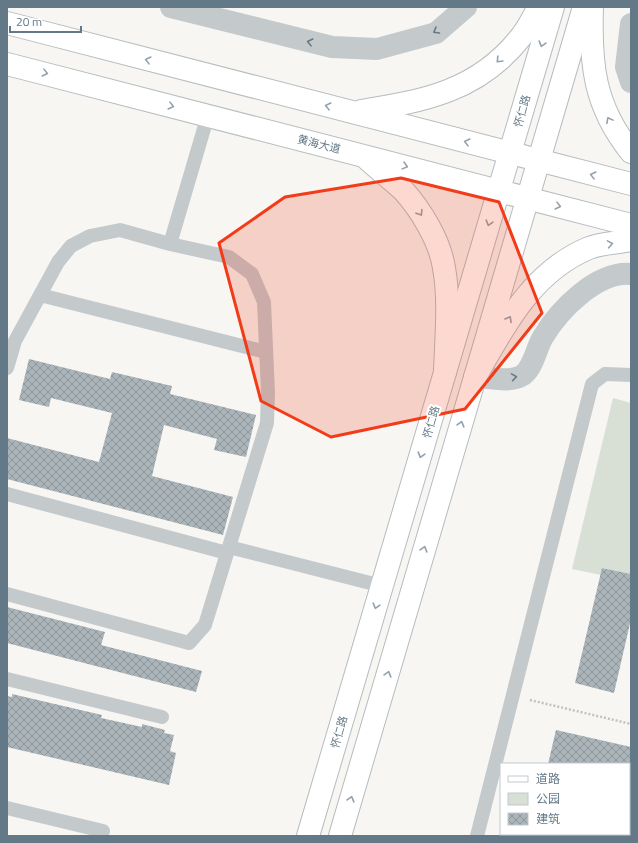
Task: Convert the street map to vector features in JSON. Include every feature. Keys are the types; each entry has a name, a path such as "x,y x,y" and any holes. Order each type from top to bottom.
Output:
{"main road":[{"path":"352,112 423,100 461,86 491,68 520,38 540,7"},
{"name":"怀仁路","path":"308,836 553,7"},
{"path":"340,836 584,7"},
{"path":"592,7 591,41 595,78 603,107 618,136 631,152"},
{"path":"7,24 631,184"},
{"name":"黄海大道","path":"7,64 631,225"},
{"path":"364,156 403,191 419,211 437,244 444,267 447,318 445,372"},
{"path":"475,376 515,310 538,281 564,260 590,247 631,240"}],"street":[{"path":"171,7 332,47 377,49 436,33 466,7"},
{"path":"631,24 626,67 631,82"},
{"path":"475,376 512,379 522,376 530,365 543,337 566,306 592,285 623,273 631,274"}],"lane":[{"path":"170,244 208,115"},
{"path":"7,368 14,341 58,262 71,246 90,236 120,230 170,244 229,257 252,274 264,302 268,393 267,423 205,625 189,643 7,594"},
{"path":"40,295 266,352"},
{"path":"476,836 592,384 605,374 631,375"},
{"path":"7,494 228,550 382,586"},
{"path":"7,679 162,717"},
{"path":"7,808 103,831"}],"path":[{"path":"512,696 631,724"}],"highlighted area":[{"path":"401,178 499,202 542,313 465,409 331,437 261,401 219,243 285,197"}],"green space":[{"path":"613,398 631,403 631,574 603,568 601,575 572,569"}],"building":[{"path":"29,359 110,379 112,372 172,386 170,394 256,415 246,457 214,450 217,439 164,425 152,476 233,497 223,535 7,479 7,438 99,462 112,413 51,398 49,407 19,400"},
{"path":"602,568 631,574 631,619 614,693 575,683"},
{"path":"7,607 105,632 101,645 202,671 196,692 7,643"},
{"path":"12,694 102,715 101,718 142,727 142,724 165,730 164,733 174,735 170,751 176,753 169,785 7,747 7,696 12,697"},
{"path":"556,730 631,747 631,764 548,763"}]}
